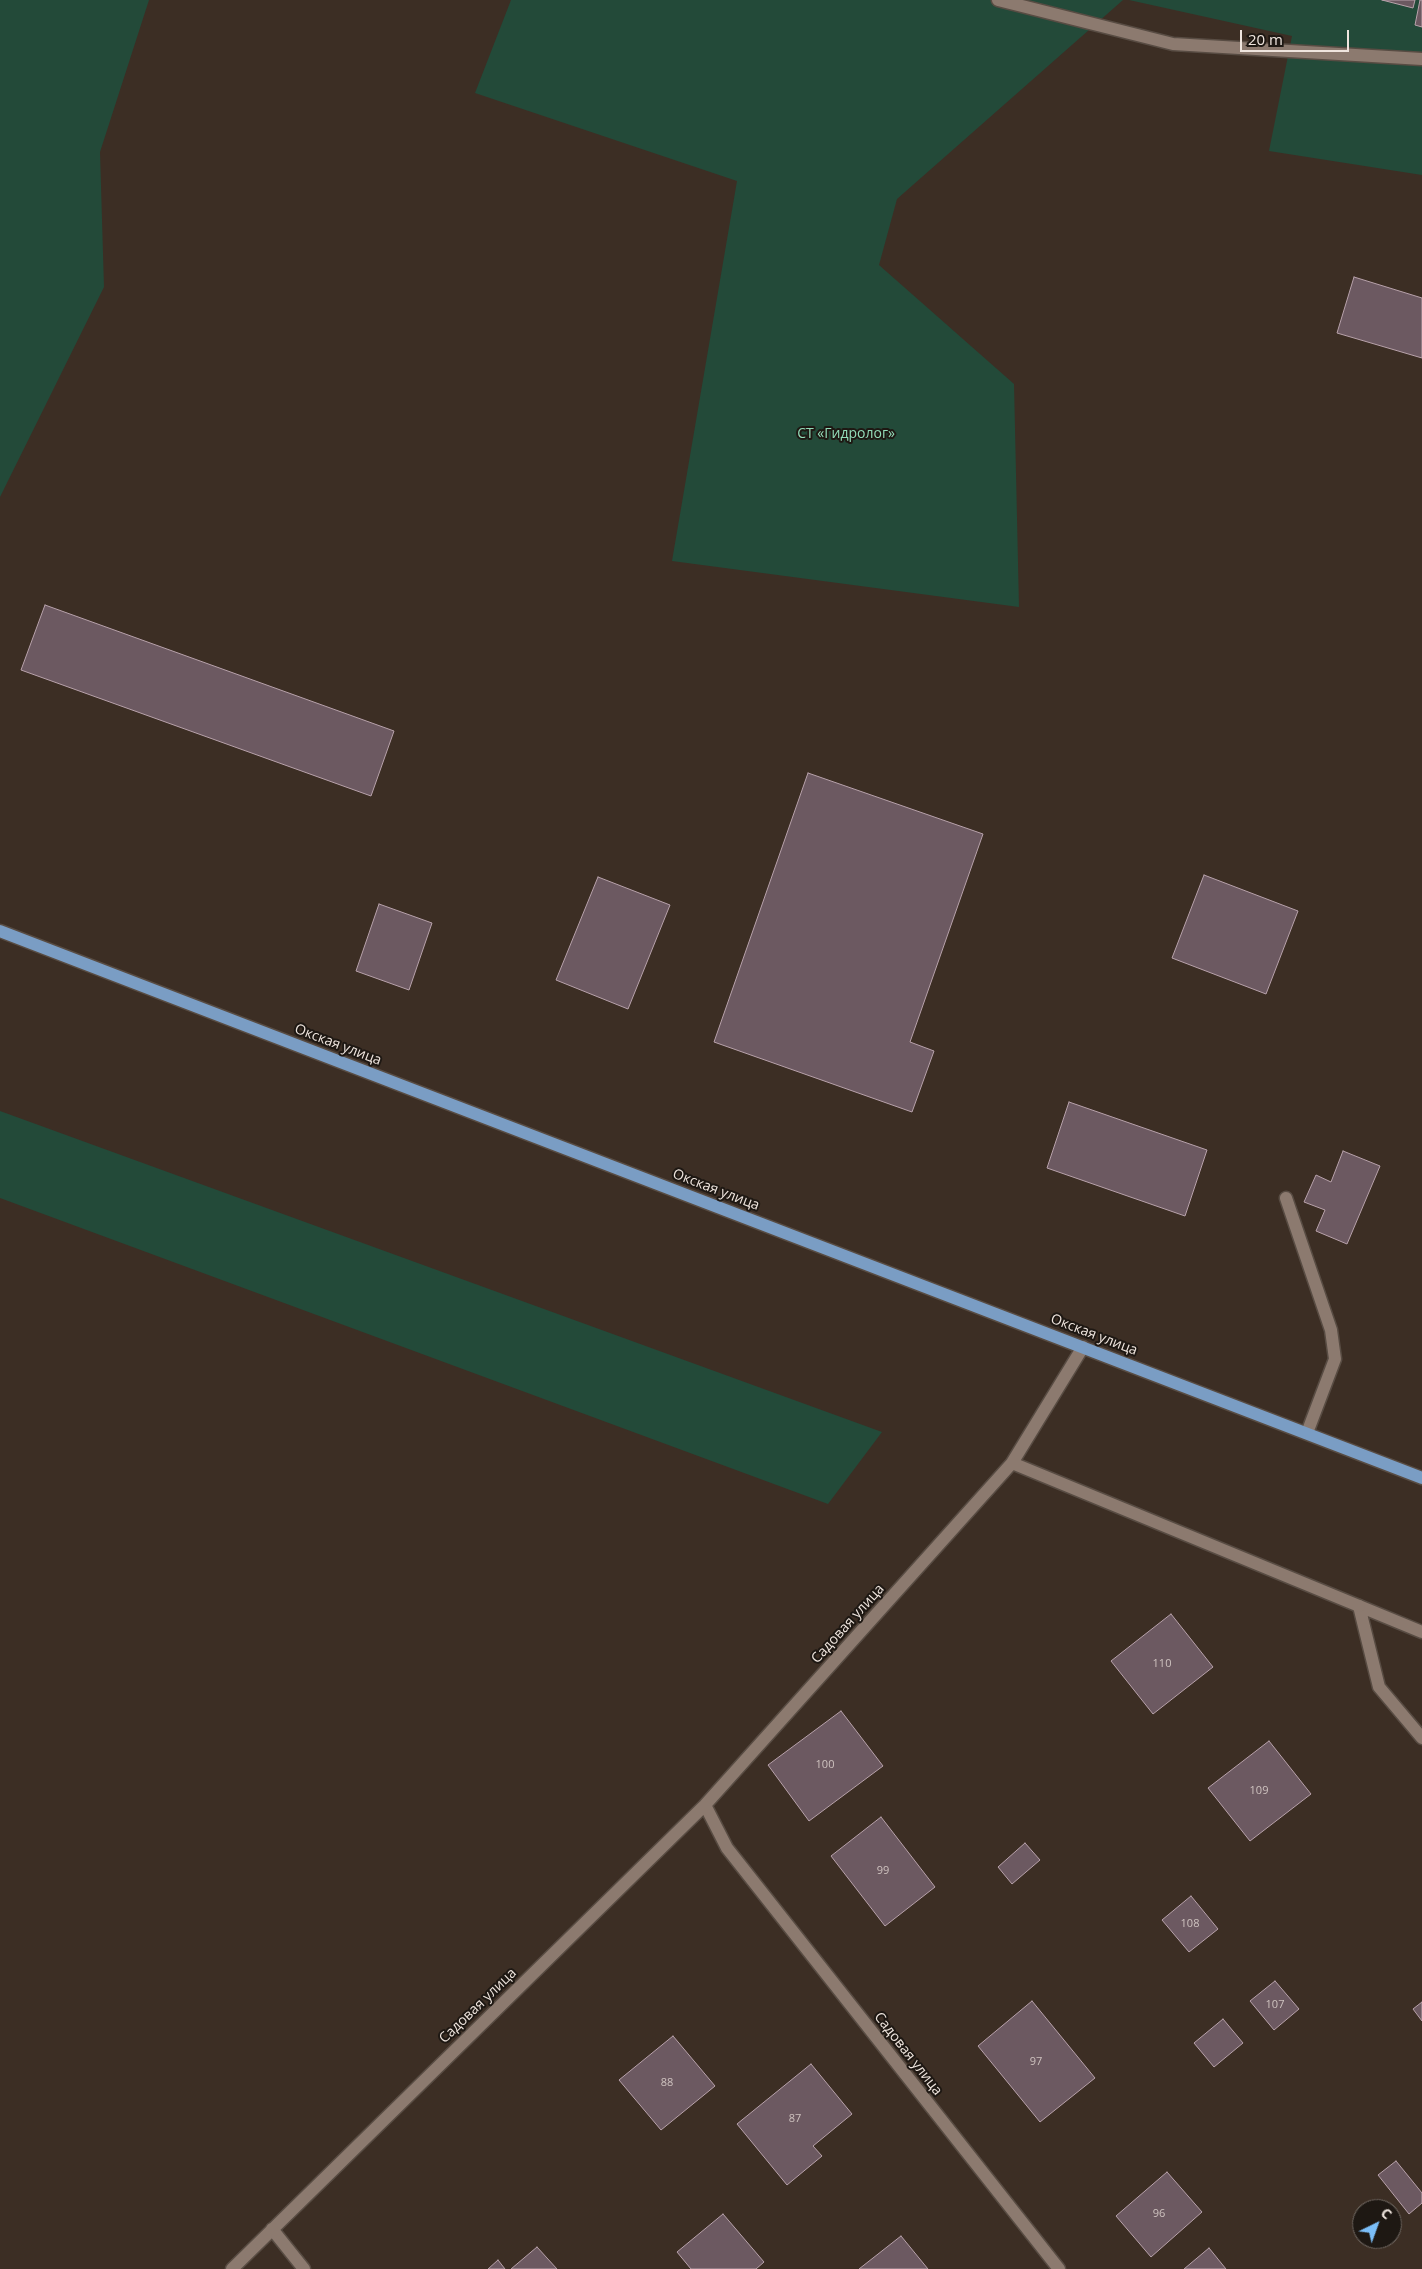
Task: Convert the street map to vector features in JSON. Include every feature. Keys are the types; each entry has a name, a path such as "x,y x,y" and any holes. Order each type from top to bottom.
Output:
{"main road":[{"name":"Окская улица","path":"0,930 1422,1478"}],"street":[{"path":"998,0 1173,44 1422,59"},
{"path":"1286,1198 1331,1330 1335,1359 1307,1433"},
{"name":"Садовая улица","path":"232,2269 705,1805 1012,1463 1083,1347"},
{"path":"1012,1463 1422,1632"},
{"path":"1359,1606 1379,1687 1422,1738"},
{"name":"Садовая улица","path":"705,1805 727,1848 1059,2269"},
{"path":"272,2229 304,2269"}],"green space":[{"path":"0,0 149,0 100,152 104,287 0,497"},
{"name":"СТ «Гидролог»","path":"511,0 1123,0 897,199 879,265 1014,384 1019,607 672,561 737,181 475,93"},
{"path":"1129,0 1422,0 1422,175 1269,151 1292,36"},
{"path":"0,1111 882,1432 828,1504 0,1198"}],"building":[{"path":"1382,0 1415,0 1413,8"},
{"path":"1420,0 1422,0 1422,27 1415,25"},
{"path":"1354,277 1422,298 1422,358 1337,333"},
{"path":"45,605 394,731 371,796 21,670"},
{"path":"808,773 983,834 910,1042 934,1051 912,1112 714,1042"},
{"path":"1204,875 1298,911 1266,994 1172,958"},
{"path":"598,877 670,905 628,1009 556,980"},
{"path":"379,904 432,923 409,990 356,971"},
{"path":"1069,1102 1207,1150 1185,1216 1047,1168"},
{"path":"1343,1151 1380,1166 1347,1244 1316,1231 1325,1210 1304,1202 1316,1175 1331,1182"},
{"path":"1171,1614 1213,1667 1153,1714 1111,1661"},
{"path":"841,1711 883,1766 809,1821 768,1765"},
{"path":"1269,1741 1311,1794 1250,1841 1208,1788"},
{"path":"881,1817 935,1887 885,1926 831,1856"},
{"path":"1025,1843 1040,1860 1012,1884 998,1867"},
{"path":"1191,1896 1218,1929 1189,1952 1162,1920"},
{"path":"1275,1981 1299,2009 1274,2030 1250,2001"},
{"path":"1032,2001 1095,2078 1040,2122 978,2046"},
{"path":"1422,2002 1422,2021 1413,2009"},
{"path":"1223,2019 1243,2043 1214,2067 1194,2043"},
{"path":"673,2036 715,2086 661,2130 619,2080"},
{"path":"811,2064 852,2114 813,2146 822,2156 787,2185 737,2124"},
{"path":"1396,2161 1422,2193 1422,2203 1409,2214 1402,2205 1402,2199 1397,2199 1378,2175"},
{"path":"1167,2172 1202,2212 1151,2257 1116,2216"},
{"path":"723,2214 764,2262 756,2269 691,2269 677,2252"},
{"path":"901,2236 928,2269 859,2269"},
{"path":"537,2247 557,2269 511,2269"},
{"path":"1209,2248 1226,2269 1184,2269"},
{"path":"498,2260 505,2269 488,2269"}]}
